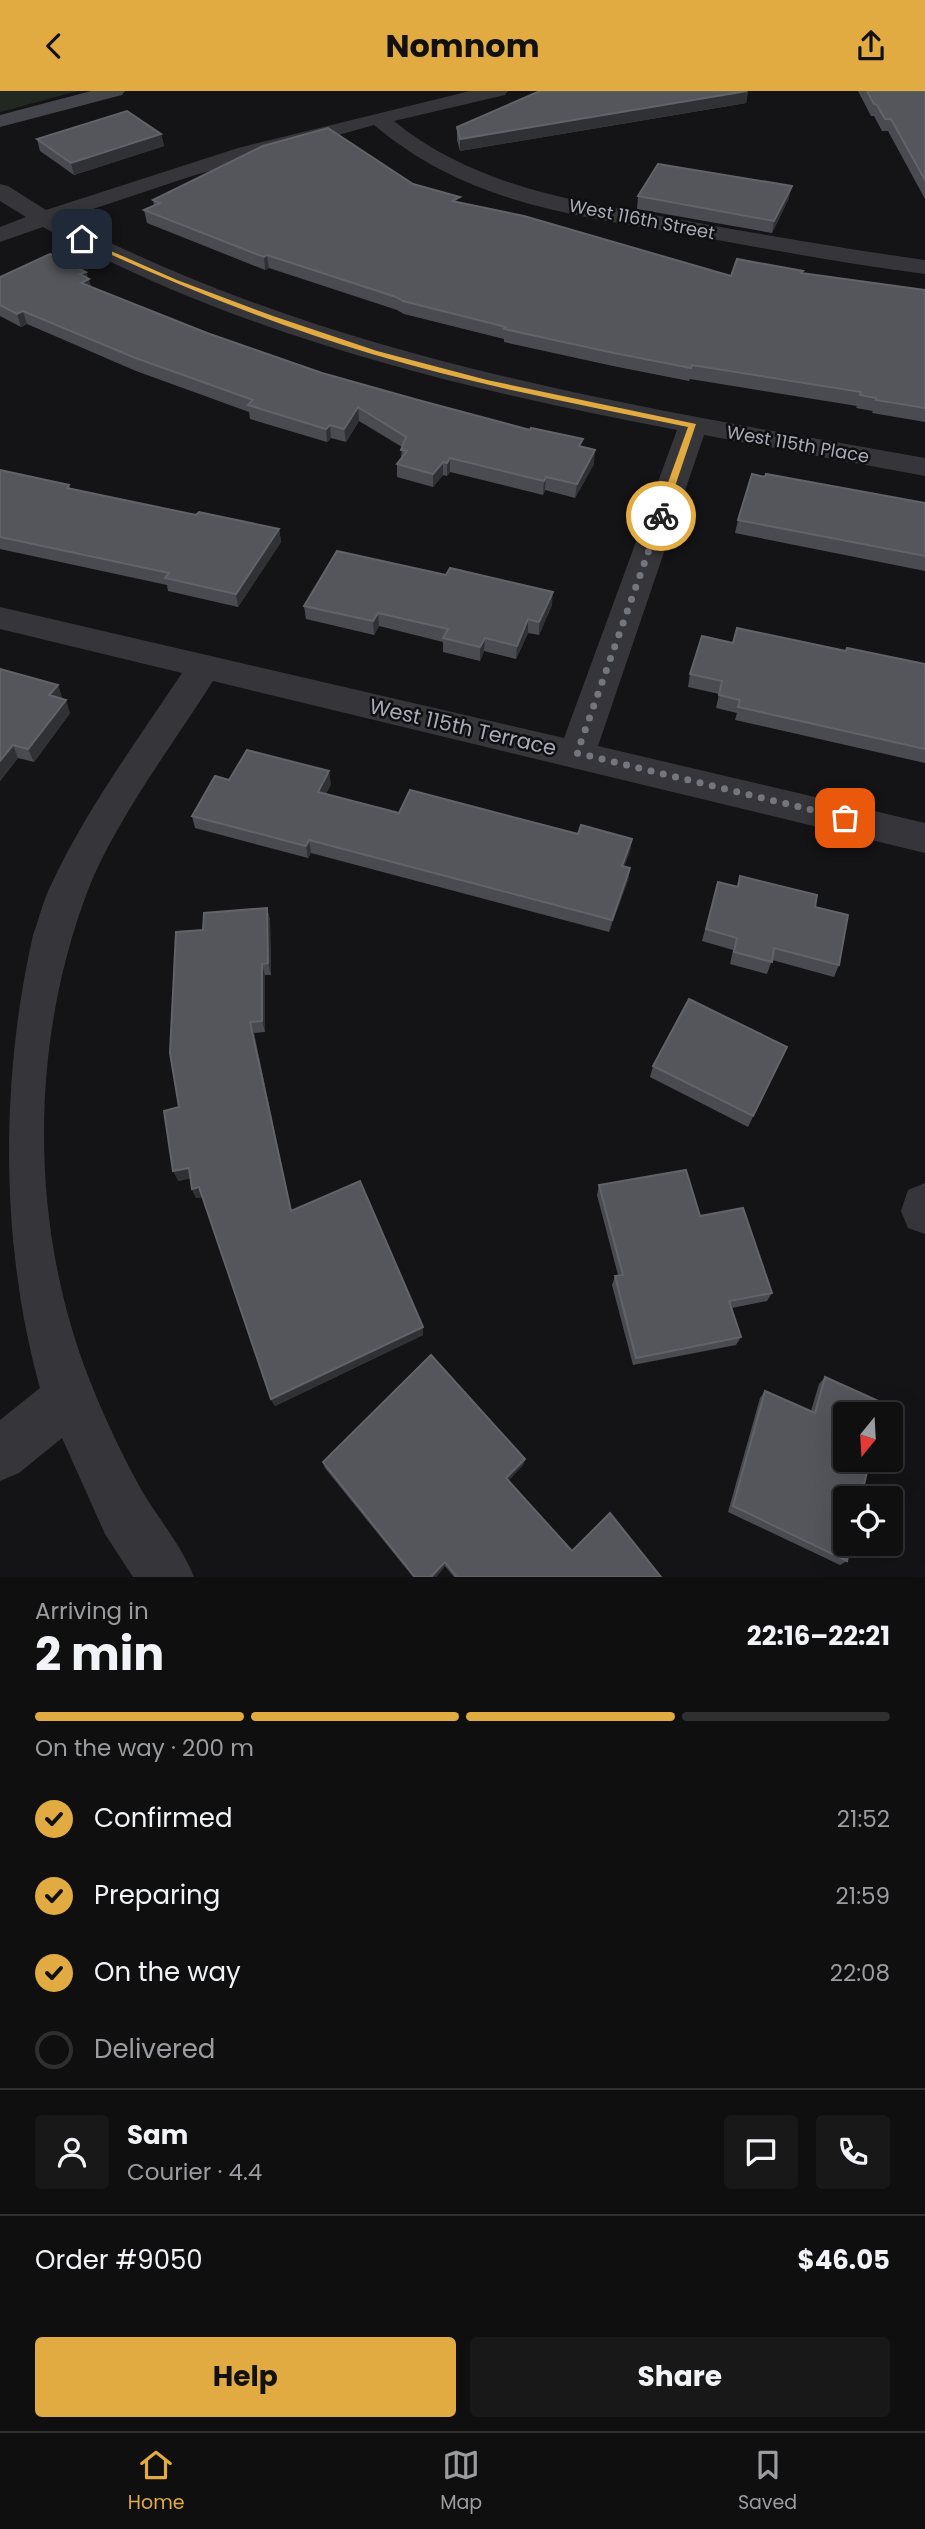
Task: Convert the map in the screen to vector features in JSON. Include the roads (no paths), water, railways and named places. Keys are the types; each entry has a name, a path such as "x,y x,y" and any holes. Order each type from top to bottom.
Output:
{"street":[{"path":"0,121 114,91"},
{"path":"0,235 156,179 263,146 498,91"},
{"name":"West 116th Street","path":"378,118 400,139 428,157 464,175 506,190 782,246 925,267"},
{"name":"West 115th Place","path":"0,191 116,255 174,281 271,318 374,352 486,382 693,425 925,467"},
{"path":"577,753 693,425"},
{"name":"West 115th Terrace","path":"0,618 577,753 925,838"},
{"path":"166,1577 125,1514 70,1398 50,1345 38,1295 23,1202 22,1086 39,980 69,888 100,828 204,667"},
{"path":"0,1454 70,1398"}]}
